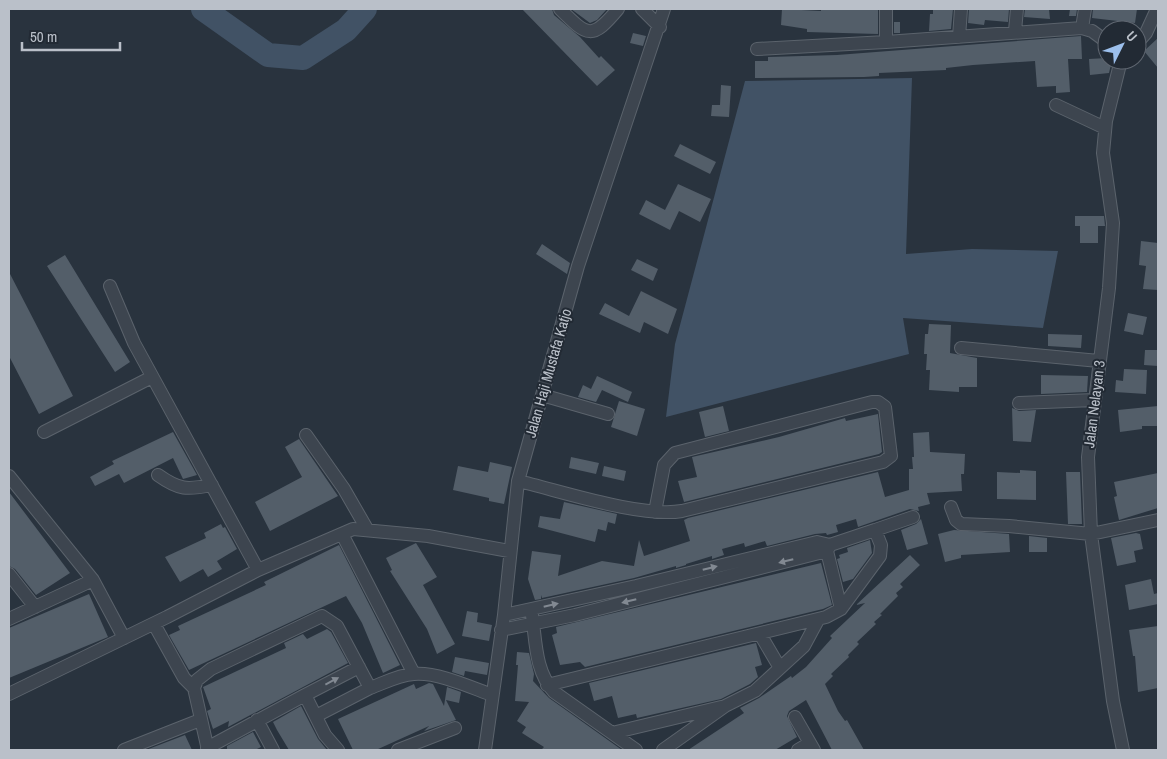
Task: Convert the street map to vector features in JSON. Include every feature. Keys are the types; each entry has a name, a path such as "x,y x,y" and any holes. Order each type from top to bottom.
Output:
{"street":[{"path":"560,9 576,25 590,31 602,28 618,9"},
{"path":"642,9 660,27"},
{"name":"Jalan Haji Mustafa Katjo","path":"485,750 504,615 509,551 518,481 588,235 660,27 664,9"},
{"path":"886,9 886,42"},
{"path":"959,38 961,9"},
{"path":"1015,31 1017,9"},
{"path":"1082,28 1085,9"},
{"path":"1147,31 1157,9"},
{"path":"757,50 959,38 1015,31 1082,28 1097,35"},
{"name":"Jalan Nelayan 3","path":"1119,70 1105,128 1103,153 1114,223 1109,288 1088,457 1092,534 1113,702 1123,750"},
{"path":"1056,104 1105,128"},
{"path":"110,286 134,343 258,570"},
{"path":"961,348 1099,361"},
{"path":"44,432 152,377"},
{"path":"542,395 608,414"},
{"path":"1019,403 1094,400"},
{"path":"518,481 629,508 655,512 682,511 883,462 891,456 885,407 878,402 872,402 675,453 664,465 655,512"},
{"path":"306,436 344,489 367,529"},
{"path":"158,475 173,486 189,489 212,485"},
{"path":"9,476 93,580 124,638"},
{"path":"951,507 956,520 961,524 1092,534 1158,520"},
{"path":"502,630 824,546 913,517"},
{"path":"9,694 154,624 258,570 353,529 428,536 509,551"},
{"path":"547,685 818,620 841,609 880,556 881,545 875,530"},
{"path":"342,534 414,674"},
{"path":"824,546 841,609"},
{"path":"504,615 824,546"},
{"path":"9,574 35,607"},
{"path":"9,619 93,580"},
{"path":"532,610 539,666 547,685 554,692 636,750"},
{"path":"194,688 203,673 322,616 337,626 370,688"},
{"path":"663,750 725,706 755,692 804,646 818,620"},
{"path":"154,624 184,678 194,688 208,749 256,720 359,667"},
{"path":"760,634 780,668"},
{"path":"316,716 370,688 414,674 454,681 492,695"},
{"path":"305,696 325,735 338,750"},
{"path":"612,733 666,718 725,706"},
{"path":"794,717 812,747 798,750"},
{"path":"124,750 200,720"},
{"path":"256,720 272,750"},
{"path":"398,750 430,745 456,728"}],"water":[{"path":"912,78 906,254 972,249 1058,251 1043,328 903,318 909,354 666,417 675,344 745,81"}],"building":[{"path":"522,9 552,9 554,15 580,37 599,58 601,56 615,70 597,86"},
{"path":"571,9 607,9 597,20 590,23"},
{"path":"782,9 821,11 821,9 878,9 878,34 807,32 807,29 781,25"},
{"path":"933,9 953,9 951,29 929,31 930,14 933,14"},
{"path":"969,9 1009,9 1008,22 985,20 984,25 968,23"},
{"path":"1025,9 1049,9 1050,19 1024,17"},
{"path":"1070,9 1077,9 1076,16 1069,16"},
{"path":"1093,9 1137,9 1135,20 1092,18"},
{"path":"894,22 900,22 900,33 894,33"},
{"path":"633,33 646,36 643,46 630,43"},
{"path":"1081,36 1082,59 1068,59 1070,92 1056,93 1056,86 1037,87 1035,61 973,65 946,68 946,70 879,73 879,76 864,77 755,78 755,61 768,61 768,57 837,55"},
{"path":"1158,38 1158,68 1147,55 1147,48"},
{"path":"1089,59 1097,59 1097,70 1110,70 1109,73 1090,75"},
{"path":"721,85 731,86 729,117 711,116 712,105 720,105"},
{"path":"680,144 716,162 710,174 674,156"},
{"path":"678,184 711,199 700,222 679,211 670,230 639,214 646,200 665,210"},
{"path":"1075,216 1104,216 1105,226 1098,226 1098,243 1080,243 1080,226 1075,226"},
{"path":"1141,241 1158,243 1158,290 1143,289 1146,266 1139,265"},
{"path":"542,244 570,263 567,274 536,254"},
{"path":"65,255 130,362 115,372 47,266"},
{"path":"637,259 658,269 653,281 631,270"},
{"path":"9,272 73,396 39,414 9,356"},
{"path":"641,291 677,309 668,334 644,322 640,333 599,314 605,303 629,316"},
{"path":"1128,313 1147,317 1143,335 1124,331"},
{"path":"929,324 951,325 950,353 977,358 977,387 959,387 959,392 929,390 930,370 926,370 927,354 924,354 925,334 928,334"},
{"path":"1048,334 1082,335 1081,348 1048,346"},
{"path":"1145,350 1158,350 1158,366 1144,365"},
{"path":"1124,369 1147,370 1146,394 1115,392 1116,380 1123,381"},
{"path":"1041,375 1088,376 1087,392 1041,394"},
{"path":"597,376 632,392 628,402 602,390 596,402 578,397 583,385 591,389"},
{"path":"619,401 645,409 637,436 611,427"},
{"path":"723,406 729,431 705,437 699,412"},
{"path":"1158,406 1158,426 1142,426 1142,429 1120,432 1118,410"},
{"path":"1012,408 1019,411 1036,410 1031,442 1013,441"},
{"path":"878,414 882,452 879,454 684,502 678,481 697,477 692,457 779,437 845,418 846,421"},
{"path":"173,432 197,475 183,479 173,458 124,483 119,474 95,486 90,477 114,464 112,461"},
{"path":"929,432 930,452 965,454 964,474 961,474 962,491 927,493 930,504 918,507 919,511 910,509 858,527 856,519 836,525 838,532 827,535 826,533 815,534 767,546 765,541 745,547 744,543 722,549 724,555 712,559 712,556 676,568 676,566 634,578 542,598 541,595 541,599 535,600 528,579 532,551 561,555 558,576 602,561 634,566 639,540 644,556 690,541 684,520 688,518 878,472 885,497 909,490 909,469 913,469 912,457 914,457 913,433"},
{"path":"299,439 338,496 270,531 255,502 302,477 285,447"},
{"path":"571,457 599,463 596,474 569,468"},
{"path":"490,462 512,467 504,504 489,501 489,498 453,490 458,466 488,472"},
{"path":"604,466 626,471 624,481 602,476"},
{"path":"1020,470 1036,471 1036,500 997,499 997,472 1020,473"},
{"path":"1066,472 1080,472 1082,524 1068,524"},
{"path":"1158,473 1158,508 1119,520 1114,497 1117,496 1114,482"},
{"path":"9,492 70,573 36,595 15,569 9,566"},
{"path":"564,502 617,514 615,524 608,522 606,531 598,529 595,542 538,527 540,516 560,519"},
{"path":"921,519 928,544 907,550 901,530 916,524"},
{"path":"221,524 223,528 225,527 237,549 217,561 222,569 208,577 203,569 180,582 165,557 206,538 204,533"},
{"path":"954,530 1009,534 1010,552 961,555 961,558 945,562 938,534"},
{"path":"1136,533 1140,534 1143,549 1134,551 1136,562 1117,566 1111,538"},
{"path":"1029,536 1047,538 1047,552 1029,552"},
{"path":"870,540 872,553 853,579 843,582 837,559 840,558 839,555 848,552 847,548"},
{"path":"416,543 437,577 423,585 455,644 437,654 427,629 390,571 392,570 386,558"},
{"path":"339,545 400,665 383,673 362,623 346,596 189,670 169,635 180,630 178,626 266,585 264,582"},
{"path":"910,555 920,565 900,584 903,587 896,593 898,596 880,614 882,615 874,622 876,624 857,642 859,644 848,655 849,657 831,674 833,676 825,684 838,711 845,721 847,720 864,750 832,750 806,700 789,711 787,716 797,737 775,750 688,750 744,713 740,708 759,698 791,676 792,678 806,667 832,638 830,636 865,603 856,605"},
{"path":"821,563 832,605 823,609 585,667 580,662 560,665 552,635 557,633 556,627"},
{"path":"1151,579 1154,594 1158,593 1158,604 1129,610 1125,585"},
{"path":"89,594 108,637 9,678 9,628"},
{"path":"467,611 478,613 477,622 492,625 489,641 462,636"},
{"path":"1158,626 1158,688 1138,692 1135,656 1133,656 1129,630"},
{"path":"327,629 331,632 348,663 228,727 229,721 213,729 207,711 211,709 203,687 286,648 284,643 303,634 307,639"},
{"path":"756,643 762,665 755,667 758,677 750,684 721,699 637,718 636,714 618,718 612,696 594,701 589,683"},
{"path":"517,652 529,653 534,674 533,681 549,698 622,750 541,750 544,747 522,733 526,727 517,721 529,702 515,701 518,665 516,665"},
{"path":"455,657 489,663 487,675 465,671 464,676 452,672"},
{"path":"429,683 433,684 444,706 447,687 461,692 459,703 446,700 456,720 424,731 429,726 376,750 353,750 338,719 414,684 416,689"},
{"path":"301,706 318,739 327,750 289,750 277,730 273,722"},
{"path":"253,732 261,747 255,750 227,750 227,746"},
{"path":"185,735 192,750 146,750"}],"waterway":[{"path":"203,9 268,55 303,58 346,30 365,9"}]}
